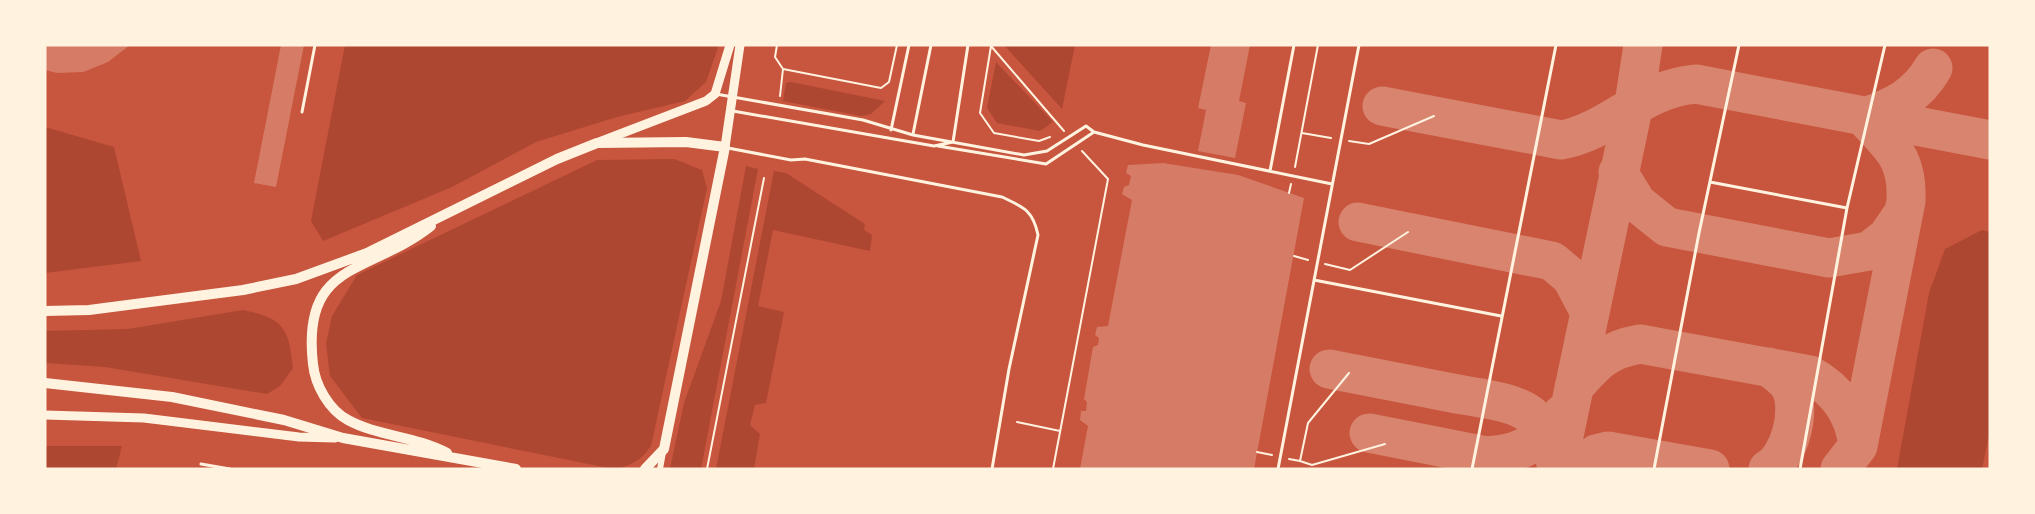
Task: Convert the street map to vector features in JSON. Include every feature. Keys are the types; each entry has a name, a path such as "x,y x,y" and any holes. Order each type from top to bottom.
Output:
{"highway":[{"path":"45,311 89,310 243,290 296,279 367,253 557,159 597,143 686,142 724,147 664,449 645,469"},
{"path":"447,213 418,236 340,277 322,293 314,315 310,339 313,368 332,408 348,420 371,429 412,438 459,459"},
{"path":"45,383 172,397 284,420 343,438 516,469"}],"main road":[{"path":"597,143 683,112 715,94 730,45"},
{"path":"724,147 740,45"},
{"path":"45,415 144,418 299,437 343,438"}],"street":[{"path":"660,469 664,449"}],"lane":[{"path":"302,112 315,45"},
{"path":"891,130 909,45"},
{"path":"913,135 932,45"},
{"path":"953,142 968,45"},
{"path":"1270,171 1294,45"},
{"path":"1278,469 1359,45"},
{"path":"1472,469 1556,45"},
{"path":"1654,469 1739,45"},
{"path":"1800,469 1846,208 1886,45"},
{"path":"715,94 863,120 913,135 1024,155 1047,151 1086,126 1094,132 1143,145 1332,184"},
{"path":"731,111 1046,164 1094,132"},
{"path":"934,146 953,142"},
{"path":"724,147 791,160 805,159 1002,197 1023,207 1035,220 1038,234 1009,369 992,469"},
{"path":"1710,182 1846,208"},
{"path":"1314,280 1501,316"},
{"path":"201,464 230,469"}],"path":[{"path":"777,45 775,57 783,69 779,100"},
{"path":"783,69 881,88 889,82 897,45"},
{"path":"1294,173 1318,45"},
{"path":"991,46 980,113 994,133 1039,141 1063,130"},
{"path":"991,46 1069,135"},
{"path":"1347,140 1369,144 1434,116"},
{"path":"1302,133 1335,139"},
{"path":"1053,469 1108,179 1076,143"},
{"path":"707,469 764,178"},
{"path":"1289,193 1292,183"},
{"path":"1293,256 1350,270 1408,232"},
{"path":"1300,461 1308,423 1349,373"},
{"path":"1017,422 1060,431"},
{"path":"1257,452 1312,465 1385,444"}],"shaded area":[{"path":"345,45 719,45 706,82 685,101 617,117 536,142 452,187 323,241 311,221"},
{"path":"1004,45 1075,45 1062,109"},
{"path":"996,62 1053,122 1040,131 997,123 987,108"},
{"path":"791,82 885,101 871,114 861,116 783,101 786,83"},
{"path":"45,127 114,147 141,261 45,273"},
{"path":"674,159 702,170 707,188 651,446 635,462 613,469 362,418 330,376 326,344 332,316 357,275 597,160"},
{"path":"746,166 758,169 701,469 670,469 684,403 721,301"},
{"path":"774,171 786,173 865,224 864,230 872,235 870,251 773,230 758,306 784,312 766,403 755,405 750,425 760,434 754,469 716,469"},
{"path":"1982,230 1990,232 1990,430 1982,469 1897,469 1929,293 1945,249"},
{"path":"243,310 268,317 276,322 282,327 289,344 293,368 280,386 267,394 105,367 45,363 45,331 128,329"},
{"path":"45,446 122,446 116,469 45,469"}],"building":[{"path":"45,45 130,45 108,62 83,72 57,73 45,70"},
{"path":"281,45 304,45 276,187 254,183"},
{"path":"1211,45 1250,45 1239,101 1246,103 1235,158 1198,151 1206,110 1198,108"},
{"path":"1163,163 1238,175 1304,198 1254,469 1080,469 1088,426 1080,420 1081,411 1086,411 1087,402 1084,399 1093,347 1098,345 1099,338 1095,335 1097,327 1108,326 1132,200 1122,194 1124,187 1129,185 1131,176 1126,173 1128,165"}],"taxiway":[{"path":"1557,469 1634,104 1643,45"},
{"path":"1840,469 1858,446 1906,201 1906,186 1901,163 1890,145 1864,117 1904,99 1920,86 1933,68"},
{"path":"1382,106 1561,140 1595,128 1659,93 1696,84 1990,140"},
{"path":"1618,172 1637,203 1667,227 1829,258 1869,251 1887,237 1904,212"},
{"path":"1358,222 1552,261 1571,277 1589,311"},
{"path":"1574,387 1602,358 1618,350 1640,344 1810,375 1829,388 1843,404 1853,424 1858,446"},
{"path":"1768,469 1776,463 1788,444 1795,407 1790,387 1769,367"},
{"path":"1329,369 1515,406 1532,416 1543,427 1552,447 1557,469"},
{"path":"1369,433 1486,456 1498,455 1530,445 1547,432 1562,414"},
{"path":"1574,469 1596,454 1608,451 1710,469"}]}
